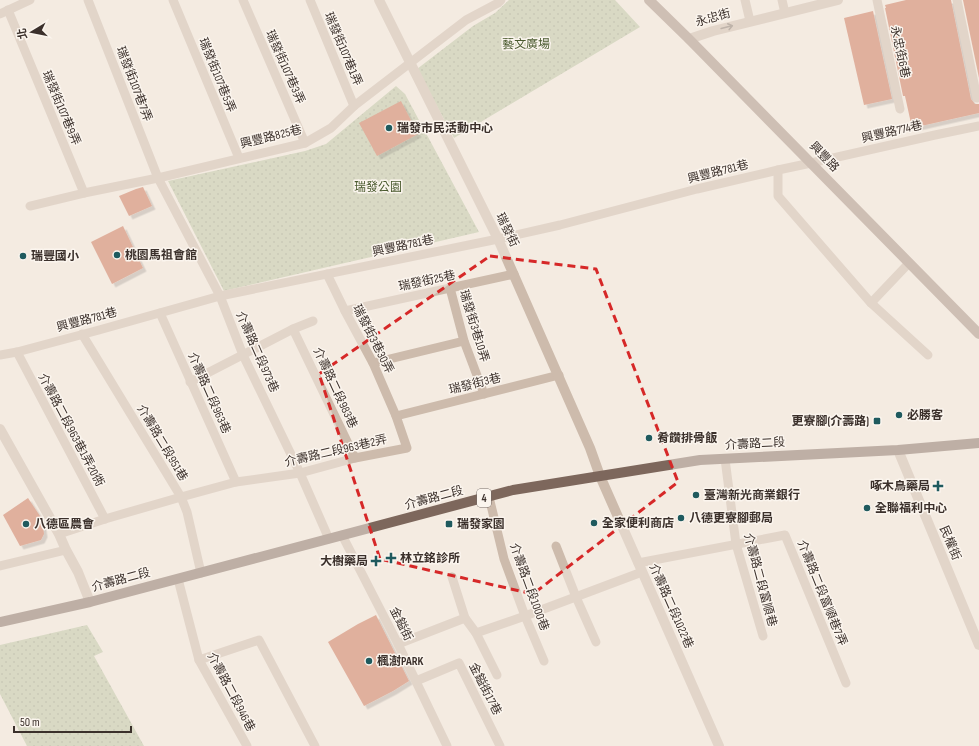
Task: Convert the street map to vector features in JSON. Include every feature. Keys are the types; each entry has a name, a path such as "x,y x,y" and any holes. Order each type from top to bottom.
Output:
{"main road":[{"name":"興豐路","path":"649,0 690,39 979,334"},
{"name":"介壽路二段","path":"0,622 90,602 513,490 700,460 898,450 979,443"}],"street":[{"name":"瑞發街","path":"379,0 498,239 590,448 600,476"},
{"name":"永忠街","path":"690,39 750,21 838,0"},
{"path":"0,429 59,534 78,572 90,602"},
{"name":"民權街","path":"898,450 979,645"},
{"name":"介壽路二段1022巷","path":"600,476 719,746"}],"lane":[{"path":"4,12 30,0"},
{"name":"瑞發街107巷7弄","path":"88,0 158,178"},
{"name":"瑞發街107巷5弄","path":"174,0 239,158"},
{"name":"瑞發街107巷3弄","path":"243,0 305,143"},
{"name":"瑞發街107巷1弄","path":"310,0 354,106"},
{"name":"興豐路825巷","path":"30,206 158,178 305,143 331,128 354,106 466,20 501,0"},
{"path":"746,0 750,21"},
{"path":"782,0 785,13"},
{"name":"永忠街6巷","path":"878,0 900,109"},
{"path":"957,0 977,98"},
{"name":"瑞發街107巷9弄","path":"4,12 84,193"},
{"name":"興豐路774巷","path":"811,163 979,126"},
{"name":"興豐路781巷","path":"0,355 17,352 220,296 498,239 560,225 696,189 811,163"},
{"path":"778,170 778,196 871,303 928,355"},
{"name":"介壽路二段973巷","path":"158,178 220,296 243,355 300,473 329,539"},
{"path":"871,303 909,263"},
{"name":"瑞發街3巷30弄","path":"327,274 345,311 374,363 396,416"},
{"name":"瑞發街25巷","path":"345,311 514,274"},
{"name":"瑞發街3巷10弄","path":"450,288 464,341 484,394"},
{"name":"介壽路二段963巷","path":"160,313 236,482"},
{"path":"190,382 293,329 313,321"},
{"name":"介壽路二段983巷","path":"293,329 355,458"},
{"name":"介壽路二段951巷","path":"82,334 181,497 187,512 201,573"},
{"path":"374,363 464,341"},
{"name":"介壽路二段963巷1弄20衖","path":"17,352 105,519"},
{"name":"瑞發街3巷","path":"396,416 559,376"},
{"name":"介壽路二段963巷2弄","path":"59,534 105,519 236,482 300,473 355,458 407,448 396,416"},
{"name":"介壽路二段富順巷","path":"725,459 736,544 763,636"},
{"name":"介壽路二段1000巷","path":"489,497 504,559 544,661"},
{"name":"金鎰街","path":"342,535 398,644 446,746"},
{"name":"介壽路二段富順巷7弄","path":"736,544 785,535 846,683"},
{"path":"476,633 576,597 640,568 736,544"},
{"path":"556,546 596,642"},
{"path":"0,566 66,550"},
{"path":"452,577 465,618 476,633 497,675"},
{"name":"介壽路二段946巷","path":"178,579 199,660 247,746"},
{"path":"398,644 465,618"},
{"path":"199,660 258,640 315,746"},
{"name":"金鎰街17巷","path":"416,681 459,663 500,746"}],"highlighted area":[{"path":"490,256 596,269 678,482 533,594 380,559 319,374"}],"green space":[{"name":"藝文廣場","path":"509,0 615,0 640,27 454,138 417,69 473,26 495,13"},
{"name":"瑞發公園","path":"396,86 405,94 479,232 224,291 168,181 305,151 326,144"},
{"path":"87,625 103,652 94,656 144,746 27,746 0,694 0,645"}],"building":[{"path":"906,0 951,0 971,99 975,104 979,104 979,113 912,128 905,96 903,96 885,8 885,5"},
{"path":"963,0 979,0 979,78"},
{"path":"873,11 892,99 864,105 844,18"},
{"name":"瑞發市民活動中心","path":"401,101 418,134 377,156 359,123"},
{"path":"143,187 152,206 129,216 119,196"},
{"name":"桃園馬祖會館","path":"123,226 143,268 112,284 91,242"},
{"name":"八德區農會","path":"28,498 42,519 44,534 41,540 20,546 3,515"},
{"name":"楓澍PARK","path":"376,615 409,681 364,706 328,642"}],"place":[{"name":"瑞發市民活動中心","path":"389,128"},
{"name":"桃園馬祖會館","path":"117,255"},
{"name":"瑞豐國小","path":"23,256"},
{"name":"必勝客","path":"899,415"},
{"name":"更寮腳(介壽路)","path":"877,421"},
{"name":"肴饡排骨飯","path":"649,438"},
{"name":"啄木鳥藥局","path":"938,486"},
{"name":"臺灣新光商業銀行","path":"696,495"},
{"name":"全聯福利中心","path":"867,508"},
{"name":"八德更寮腳郵局","path":"681,518"},
{"name":"全家便利商店","path":"594,523"},
{"name":"八德區農會","path":"26,524"},
{"name":"瑞發家園","path":"449,524"},
{"name":"林立銘診所","path":"391,558"},
{"name":"大樹藥局","path":"376,561"},
{"name":"楓澍PARK","path":"369,661"}]}
